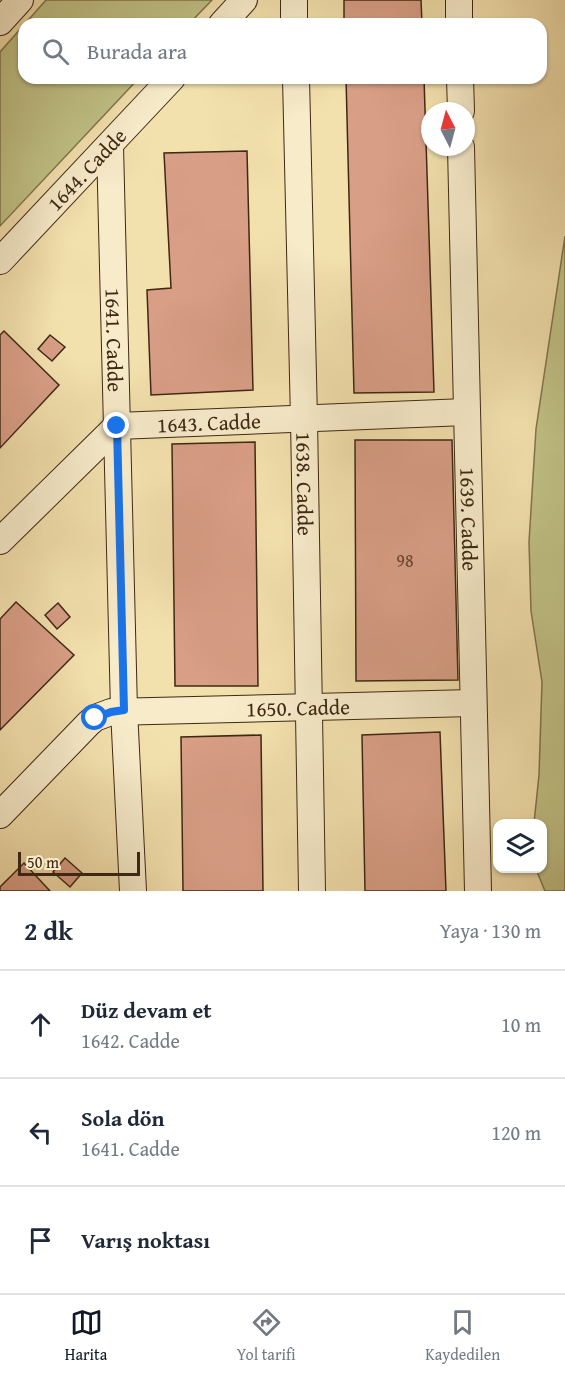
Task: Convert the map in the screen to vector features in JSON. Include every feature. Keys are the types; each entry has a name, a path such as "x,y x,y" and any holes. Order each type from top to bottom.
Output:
{"street":[{"path":"0,22 20,0"},
{"path":"228,18 244,0"},
{"path":"294,0 294,18"},
{"path":"459,0 459,18"},
{"name":"1644. Cadde","path":"0,261 167,84"},
{"name":"1638. Cadde","path":"296,84 312,891"},
{"path":"460,84 461,102"},
{"name":"1641. Cadde","path":"110,146 124,710 132,891"},
{"name":"1639. Cadde","path":"461,156 477,891"},
{"name":"1643. Cadde","path":"117,426 466,412"},
{"path":"0,541 117,426"},
{"name":"1650. Cadde","path":"0,815 88,723 103,714 124,710 472,703"}],"green space":[{"path":"46,0 212,0 195,18 30,18"},
{"path":"18,32 18,84 133,84 0,226 0,52"},
{"path":"565,236 565,891 545,891 538,873 547,873 547,819 534,819 539,775 542,682 531,611 529,542 536,429"}],"building":[{"path":"344,0 421,0 422,18 344,18"},
{"path":"346,84 424,84 425,102 421,102 421,156 426,156 434,392 354,393"},
{"path":"247,151 253,390 151,395 147,290 171,288 164,153"},
{"path":"4,331 59,385 0,448 0,335"},
{"path":"50,335 65,347 52,361 38,349"},
{"path":"355,440 452,440 458,680 356,681"},
{"path":"255,442 258,686 175,686 172,444"},
{"path":"16,602 74,655 0,730 0,619"},
{"path":"58,603 70,617 57,629 45,615"},
{"path":"440,732 446,891 365,891 362,735"},
{"path":"261,735 263,891 183,891 181,737"},
{"path":"65,858 82,873 70,887 53,872"},
{"path":"24,863 50,891 0,891 0,887"}],"route":[{"path":"95,718 124,710 117,426"}]}
